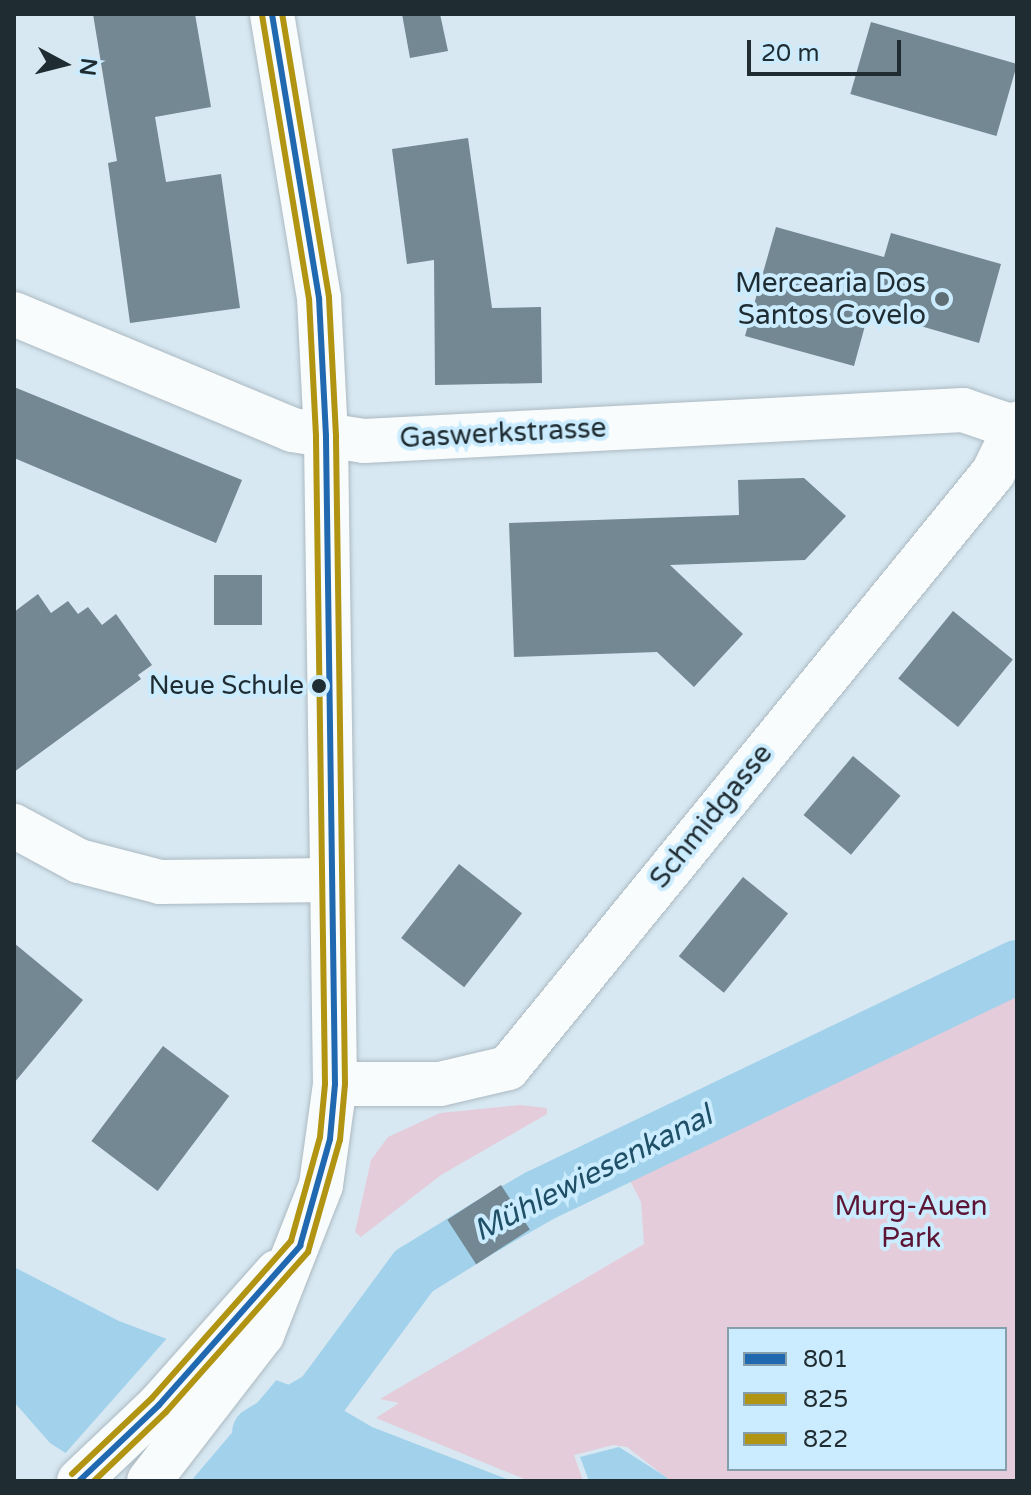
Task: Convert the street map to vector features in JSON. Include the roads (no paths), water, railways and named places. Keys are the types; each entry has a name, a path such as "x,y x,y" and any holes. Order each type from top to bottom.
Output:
{"street":[{"path":"149,1481 300,1246 321,1185 335,1084 332,880 345,439 272,14"},
{"name":"Gaswerkstrasse","path":"14,314 292,430 345,439 963,410 1015,426"},
{"name":"Schmidgasse","path":"335,1084 440,1084 508,1068 993,473 1015,426"},
{"path":"14,826 79,861 160,882 332,880"},
{"path":"79,1481 249,1326"}],"water":[{"path":"14,1267 119,1321 321,1397 372,1427 512,1481 109,1481 50,1443 14,1402"},
{"path":"619,1447 671,1481 589,1481 580,1457"}],"waterway":[{"name":"Mühlewiesenkanal","path":"259,1433 321,1397 414,1271 487,1226 539,1196 1017,967"}],"place":[{"name":"Mercearia Dos Santos Covelo","path":"942,299"},
{"name":"Neue Schule","path":"319,686"}],"park label":[{"name":"Murg-Auen Park","path":"911,1222"}]}
